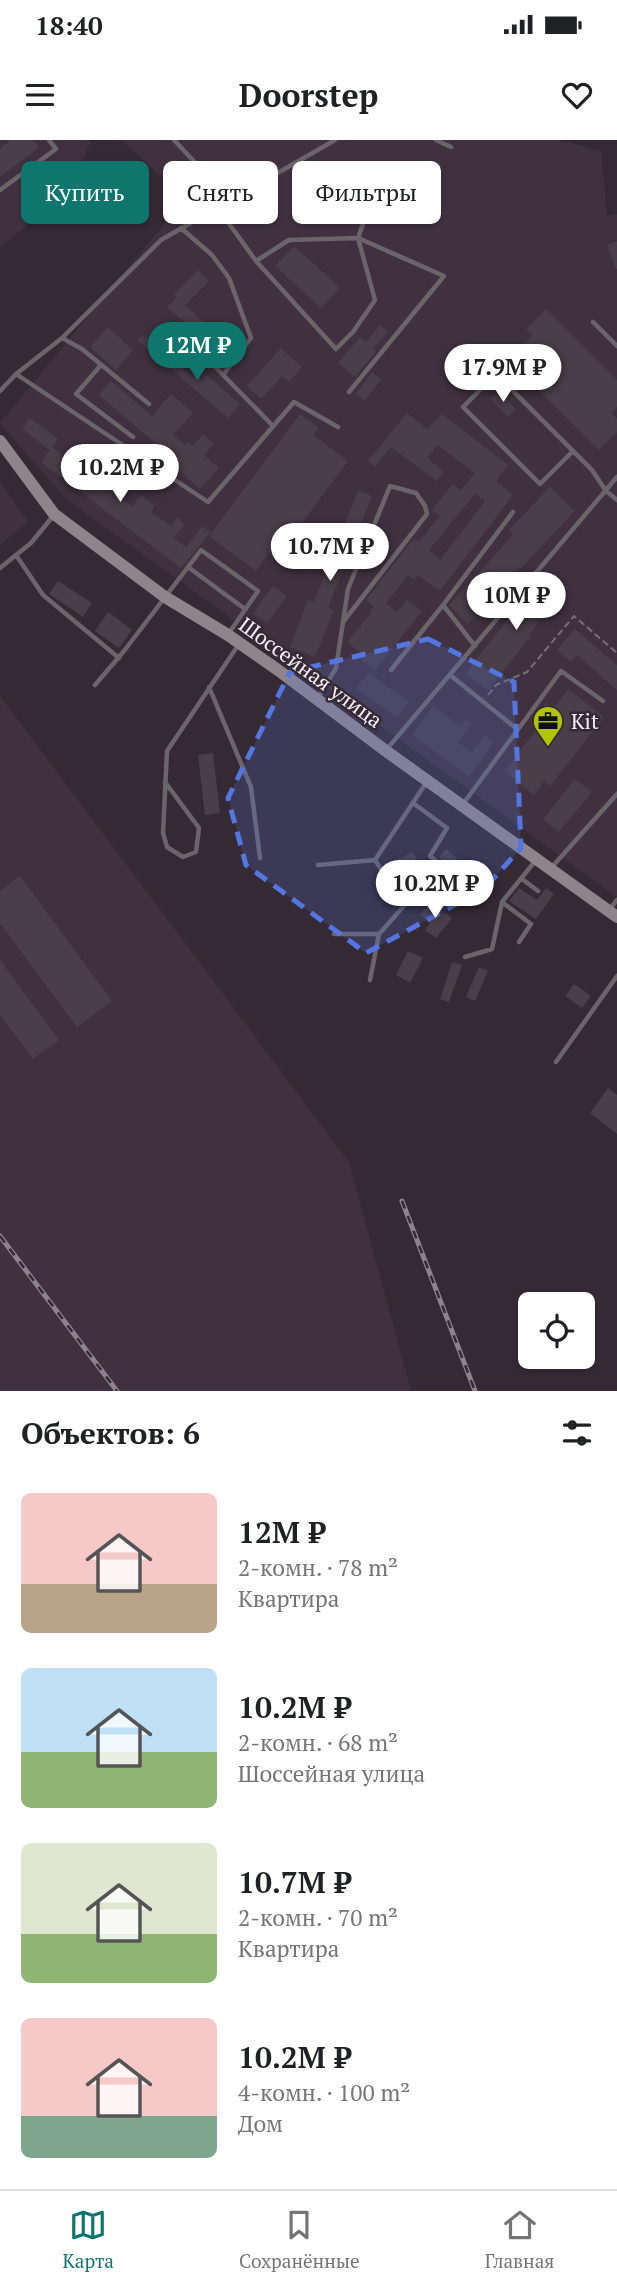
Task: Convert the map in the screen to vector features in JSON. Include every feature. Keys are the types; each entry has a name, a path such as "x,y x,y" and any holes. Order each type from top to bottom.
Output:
{"main road":[{"name":"Шоссейная улица","path":"0,441 54,514 165,597 228,635 318,699 613,914"}],"lane":[{"path":"0,190 55,149 49,140"},
{"path":"174,140 194,161"},
{"path":"278,171 327,141 335,140"},
{"path":"436,140 451,147"},
{"path":"0,391 16,374 62,338 161,240 188,224"},
{"path":"229,224 256,261 336,349 353,332 375,300 358,238 363,224"},
{"path":"181,228 212,255 229,278 251,338 223,375"},
{"path":"256,261 289,240 358,238 444,276 348,392"},
{"path":"593,322 617,346"},
{"path":"185,336 273,426"},
{"path":"62,338 82,349 149,404"},
{"path":"101,365 76,394 134,437"},
{"path":"16,374 208,502 294,402 338,427"},
{"path":"573,451 540,484 463,407 496,374 573,451 592,470 606,491 617,500"},
{"path":"386,751 617,477"},
{"path":"318,699 336,668 348,589 390,486 416,492 427,514 343,622"},
{"path":"391,670 513,512"},
{"path":"0,568 31,543 54,514"},
{"path":"95,685 201,550 258,591 228,635"},
{"path":"16,555 43,595 118,658"},
{"path":"188,567 245,609"},
{"path":"443,605 475,646"},
{"path":"165,782 198,828 196,852 183,857 167,847 163,833 165,782 167,751 240,644"},
{"path":"462,804 561,671 603,701"},
{"path":"450,675 517,729"},
{"path":"209,687 251,787 260,858"},
{"path":"375,860 429,780"},
{"path":"550,869 617,794"},
{"path":"413,803 447,828 430,856 447,870"},
{"path":"465,957 492,949 502,902 537,859"},
{"path":"318,865 375,860"},
{"path":"370,979 379,934 404,906 375,860"},
{"path":"522,878 538,891"},
{"path":"613,914 617,900"},
{"path":"502,902 531,924 519,943"},
{"path":"334,934 379,934"},
{"path":"556,1062 617,976"},
{"path":"609,986 617,991"}],"path":[{"path":"484,702 496,685 527,672 574,615 617,653"}],"highlighted area":[{"path":"428,639 514,682 521,848 484,889 366,953 246,865 228,798 290,672"}],"shaded area":[{"path":"0,140 91,140 83,161 21,161 21,224 29,224 0,247"},
{"path":"122,140 559,140 601,151 607,216 617,214 617,897 66,499 0,423 164,224 278,224 278,161 163,161 163,178 149,165 149,161 144,161"},
{"path":"0,482 28,522 0,544"},
{"path":"0,696 349,1162 411,1391 0,1391"}],"building":[{"path":"11,140 33,140 39,147 0,177 0,149"},
{"path":"617,241 617,269 616,269 607,245"},
{"path":"294,246 340,288 321,308 275,266"},
{"path":"198,270 209,281 185,305 215,332 207,341 167,307 177,297 174,294"},
{"path":"546,309 617,380 617,407 611,413 617,419 617,432 599,450 508,360 533,335 526,329"},
{"path":"380,325 388,332 355,377 338,363 360,337 366,342"},
{"path":"108,327 133,350 116,370 90,347"},
{"path":"143,335 193,377 195,375 202,381 206,375 240,404 228,418 138,341"},
{"path":"281,348 302,367 289,382 282,376 261,399 247,386"},
{"path":"372,372 381,380 364,401 356,394"},
{"path":"111,381 152,416 171,394 193,413 173,435 185,445 188,442 193,446 203,434 214,444 204,455 219,468 200,489 170,463 174,459 99,395"},
{"path":"499,391 516,409 508,417 490,399"},
{"path":"407,413 427,429 442,414 508,465 496,481 513,495 440,591 418,575 414,580 408,575 386,603 397,612 407,600 422,611 375,671 360,659 363,655 347,642 374,607 366,600 414,538 419,542 440,516 432,510 453,484 461,490 475,473 437,445 427,458 444,472 436,481 391,447 375,467 368,461","holes":["475,494 485,501 440,560 429,550"]},
{"path":"300,414 319,428 313,435 348,461 275,559 268,554 256,571 209,536"},
{"path":"30,418 58,439 52,447 127,503 133,506 141,495 155,506 151,512 171,526 178,517 184,525 174,538 186,547 202,526 211,532 181,568 41,462 50,450 22,429"},
{"path":"550,487 575,511 468,624 449,605 513,535 509,530"},
{"path":"358,490 372,496 328,608 334,610 315,657 290,647 308,600 314,602"},
{"path":"547,571 568,588 529,634 531,636 487,691 465,673"},
{"path":"58,581 92,603 83,617 49,594"},
{"path":"273,586 287,596 267,623 253,613"},
{"path":"108,612 132,630 119,648 95,631"},
{"path":"575,629 617,665 617,690 577,655 571,662 557,650"},
{"path":"368,672 409,702 397,718 356,688"},
{"path":"568,689 604,717 550,786 544,781 534,795 504,771 541,724 534,718 546,703 553,709"},
{"path":"433,706 460,726 465,719 472,724 458,742 472,752 485,735 494,742 469,777 412,735"},
{"path":"213,753 220,813 205,815 198,755"},
{"path":"575,779 592,792 559,832 543,819"},
{"path":"446,849 469,869 461,879 439,857"},
{"path":"413,852 432,892 416,900 397,860"},
{"path":"20,876 112,1001 77,1027 0,923 0,891"},
{"path":"519,888 537,900 546,888 554,894 536,919 509,901"},
{"path":"430,902 452,918 436,938 425,930 430,923 420,915"},
{"path":"408,951 423,958 410,983 396,975"},
{"path":"0,960 59,1040 33,1059 0,1015"},
{"path":"452,962 462,965 449,1002 440,999"},
{"path":"479,967 488,971 475,1001 466,997"},
{"path":"574,984 591,996 582,1008 565,996"},
{"path":"608,1088 617,1095 617,1134 590,1113"}],"railway":[{"path":"402,1201 475,1391"},
{"path":"0,1236 117,1391"}],"place":[{"name":"Kit","path":"548,748"}]}
